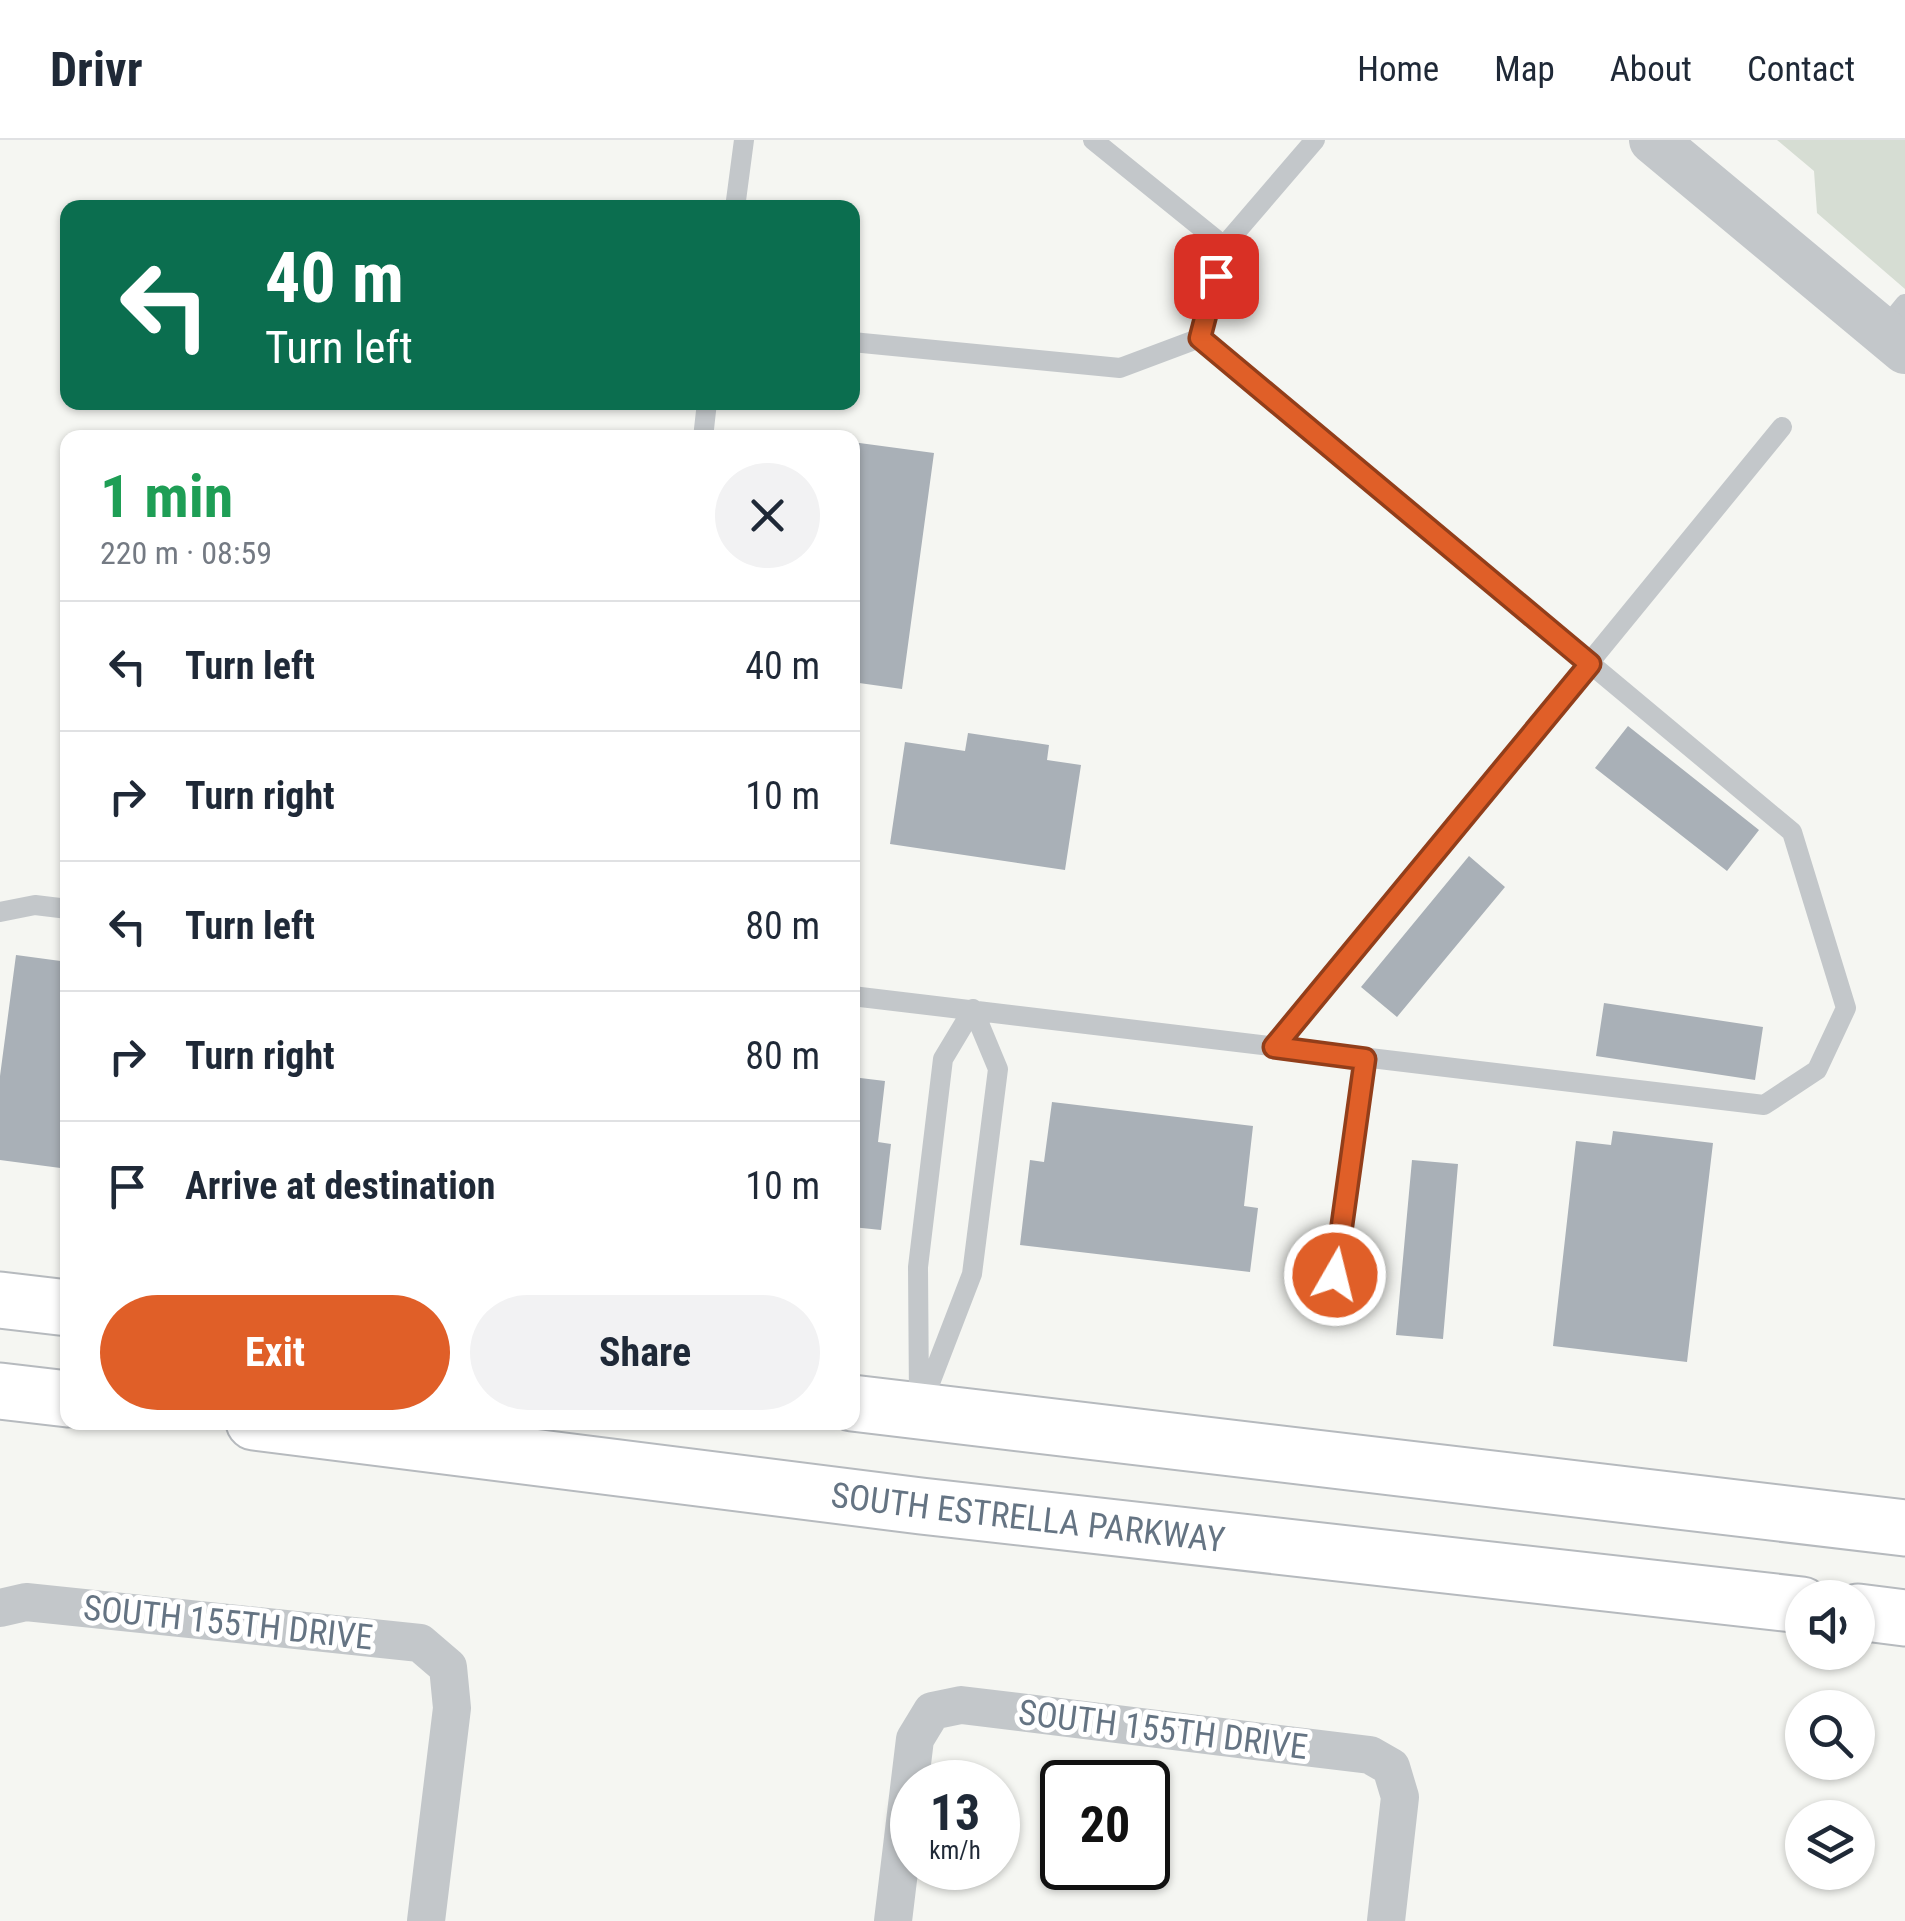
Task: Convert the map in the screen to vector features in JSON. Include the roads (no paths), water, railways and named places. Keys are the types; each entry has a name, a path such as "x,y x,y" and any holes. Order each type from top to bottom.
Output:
{"main road":[{"path":"0,1300 60,1307"},
{"path":"0,1391 60,1398"},
{"path":"860,1404 1905,1528"},
{"name":"SOUTH ESTRELLA PARKWAY","path":"318,1430 921,1506 1785,1603"},
{"path":"1875,1614 1905,1618"}],"street":[{"path":"1654,140 1898,328"},
{"name":"SOUTH 155TH DRIVE","path":"0,1608 26,1602 420,1643 448,1667 452,1708 426,1921"},
{"name":"SOUTH 155TH DRIVE","path":"893,1921 914,1739 932,1711 961,1705 1370,1755 1390,1768 1400,1797 1386,1921"}],"lane":[{"path":"736,200 744,140"},
{"path":"1093,140 1224,246"},
{"path":"1200,338 1224,246 1316,140"},
{"path":"860,343 1120,368 1200,338"},
{"path":"860,997 1764,1105 1817,1070 1846,1008 1792,832 1200,338"},
{"path":"1274,1047 1782,427"},
{"path":"0,912 36,905 60,908"},
{"path":"919,1411 972,1274 998,1069 974,1009"},
{"path":"919,1411 918,1267 943,1059 974,1009"},
{"path":"1335,1275 1365,1059"}]}
